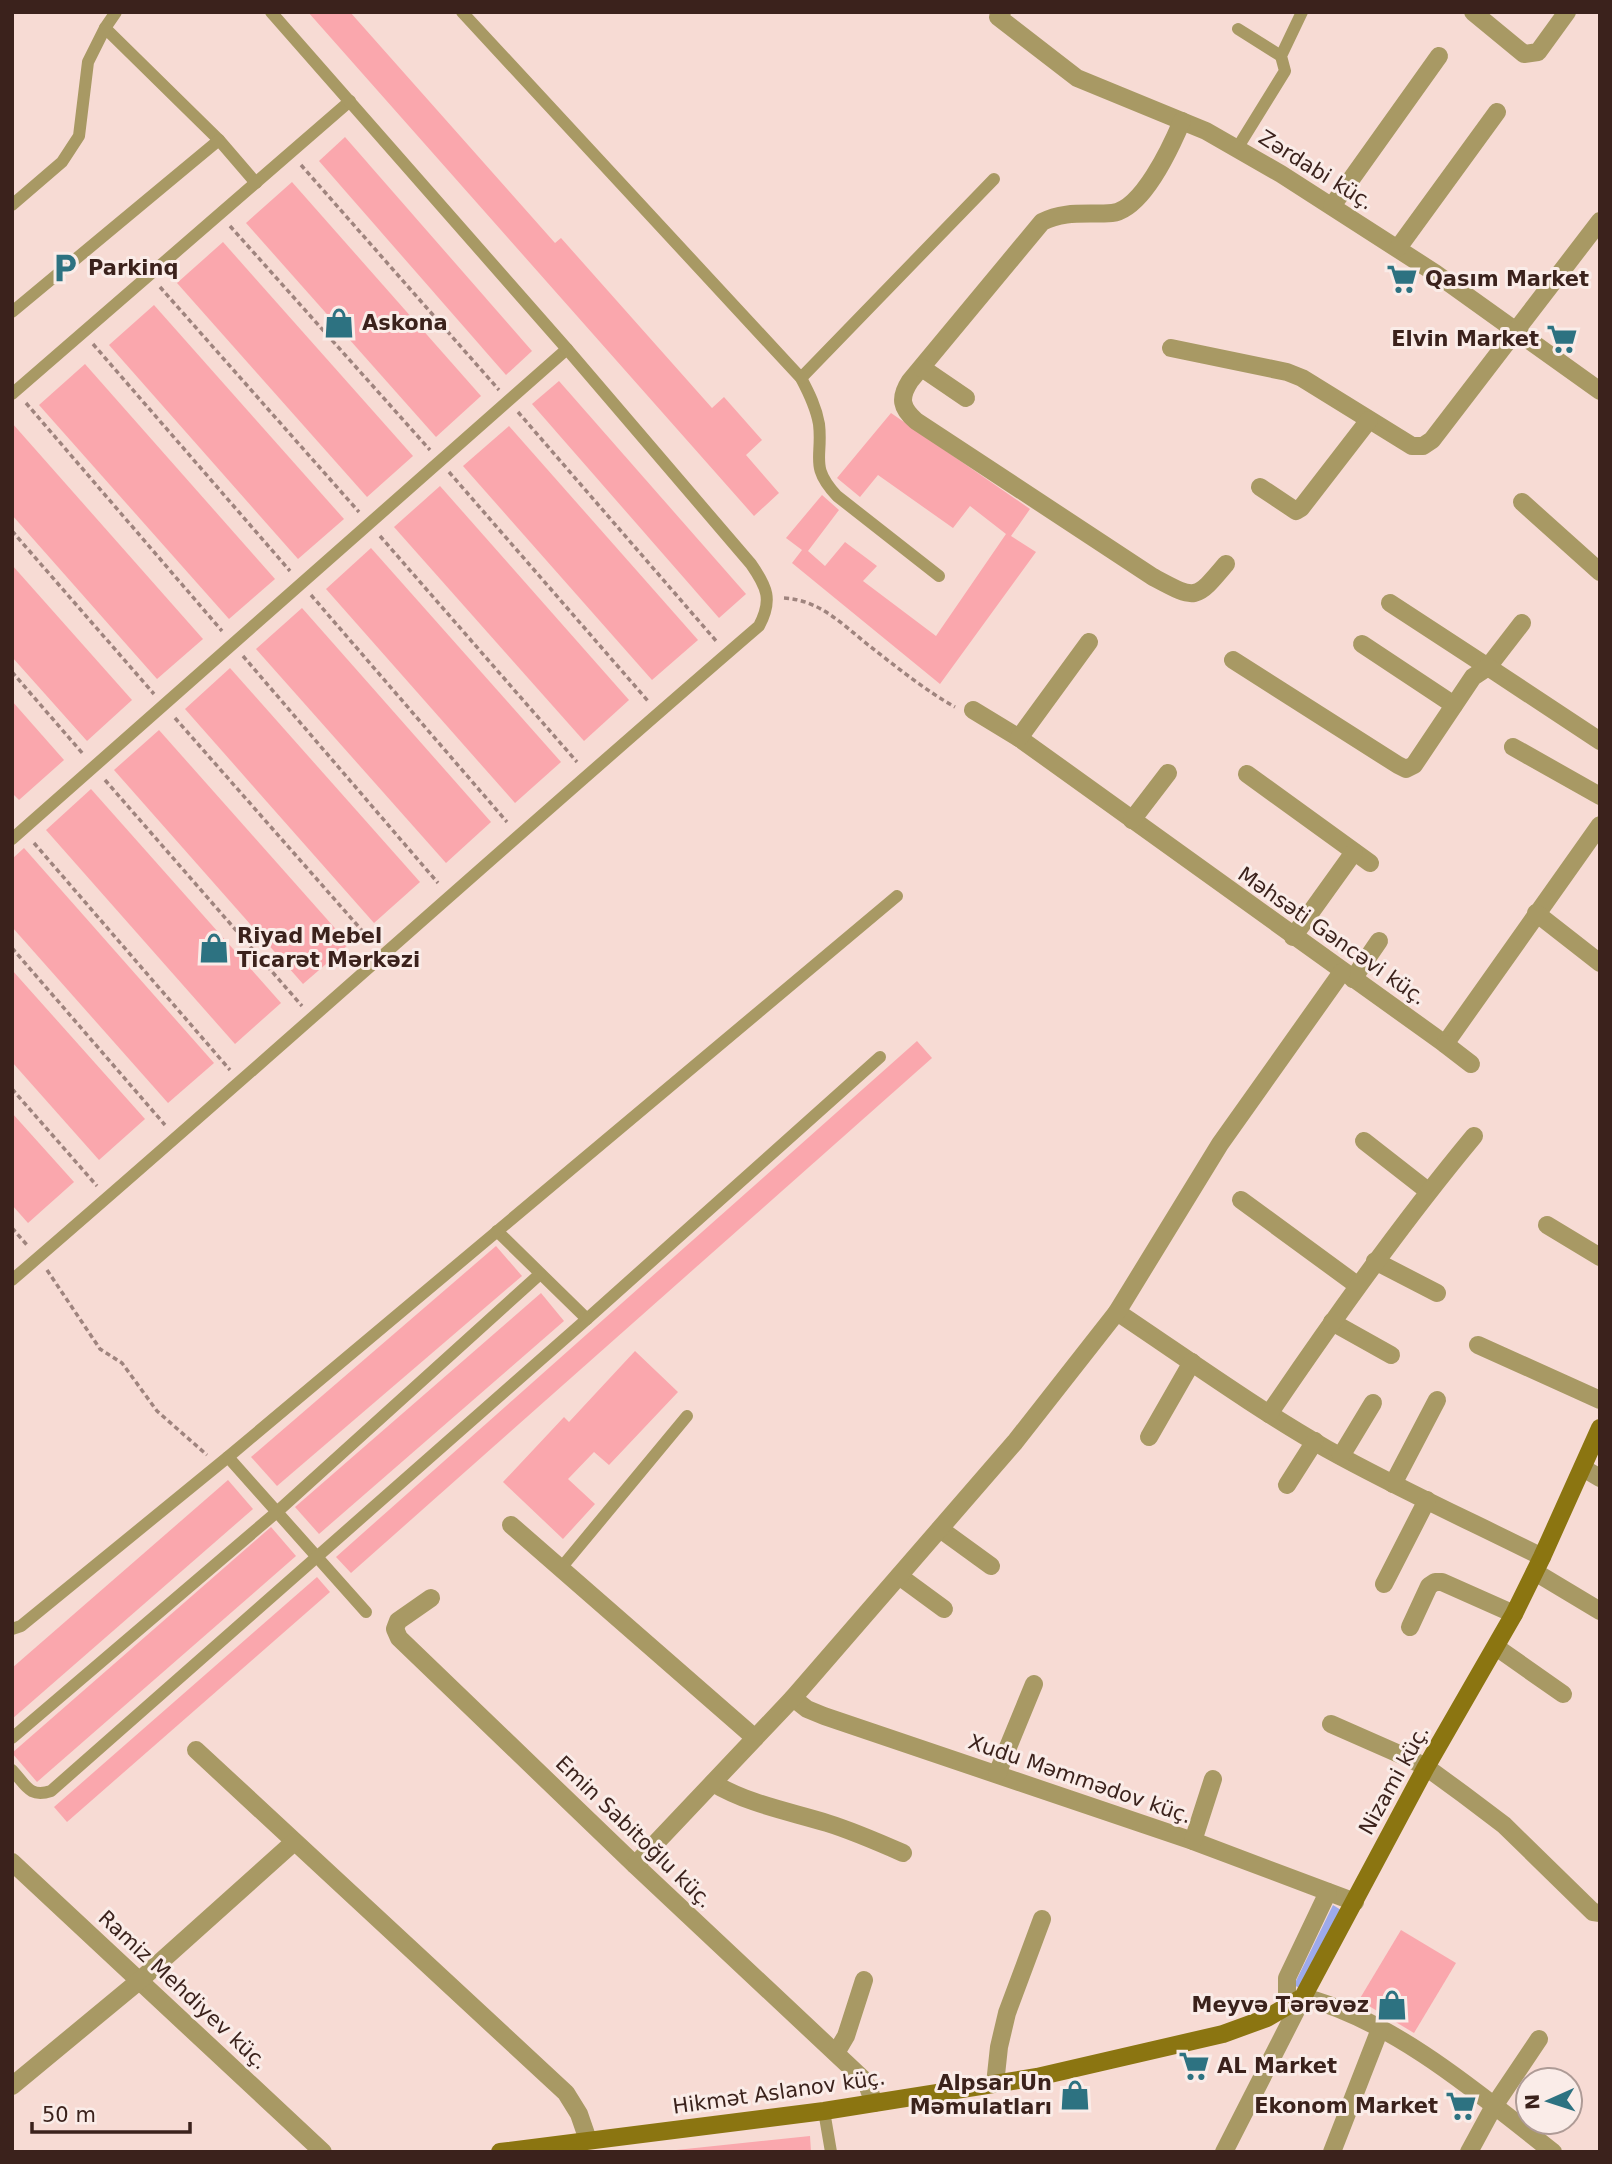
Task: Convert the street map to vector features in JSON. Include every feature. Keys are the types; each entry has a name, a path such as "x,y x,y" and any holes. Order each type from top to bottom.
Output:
{"street":[{"path":"1473,12 1524,54 1531,55 1538,52 1567,12"},
{"name":"Zərdabi küç.","path":"998,14 1077,78 1238,147 1398,248 1600,391"},
{"path":"1332,206 1439,56"},
{"path":"1398,248 1497,112"},
{"path":"1182,121 1165,157 1133,204 1123,211 1071,214 1042,222 922,368 902,394 902,404 908,414 1153,577 1181,592 1195,595 1204,591 1226,564"},
{"path":"1171,348 1302,378 1412,446 1423,446 1432,440 1600,221"},
{"path":"922,368 966,398"},
{"path":"1259,487 1290,508 1301,508 1369,419"},
{"path":"1522,502 1600,572"},
{"path":"1390,603 1600,741"},
{"path":"1233,660 1406,769 1414,765 1473,677 1488,667 1522,623"},
{"path":"1019,738 1089,642"},
{"path":"1362,644 1454,705"},
{"name":"Məhsəti Gəncəvi küç.","path":"973,710 1019,738 1471,1064"},
{"path":"1513,747 1600,796"},
{"path":"1132,820 1168,773"},
{"path":"1247,774 1370,863"},
{"path":"1445,1044 1600,825"},
{"path":"1293,937 1354,852"},
{"path":"1536,913 1600,963"},
{"path":"635,1865 793,1698 1015,1442 1117,1312 1220,1144 1348,976 1379,941"},
{"path":"1269,1414 1357,1285 1428,1191 1474,1136"},
{"path":"1364,1141 1428,1191"},
{"path":"1241,1200 1357,1285"},
{"path":"1547,1225 1600,1256"},
{"path":"1375,1261 1437,1293"},
{"path":"1117,1312 1269,1414 1340,1456 1427,1500 1538,1564 1600,1611"},
{"path":"1332,1322 1391,1355"},
{"path":"1478,1345 1600,1400"},
{"path":"1149,1437 1192,1362"},
{"path":"1393,1484 1437,1400"},
{"path":"1340,1456 1373,1403"},
{"name":"Nizami küç.","path":"1224,2152 1426,1767 1514,1614 1600,1428"},
{"path":"1287,1485 1315,1441"},
{"path":"1583,1468 1600,1478"},
{"path":"1384,1584 1427,1500"},
{"path":"511,1525 755,1738"},
{"path":"940,1529 991,1566"},
{"path":"899,1576 944,1609"},
{"path":"1410,1627 1429,1586 1435,1582 1441,1582 1514,1614"},
{"name":"Emin Sabitoğlu küç.","path":"431,1598 398,1621 395,1629 399,1638 862,2078 874,2103"},
{"path":"1496,1647 1563,1695"},
{"path":"997,1774 1034,1684"},
{"name":"Xudu Məmmədov küç.","path":"793,1698 807,1709 824,1716 1193,1841 1355,1902"},
{"path":"1331,1724 1426,1767 1504,1825 1593,1912 1600,1913"},
{"path":"196,1750 566,2093 579,2114 588,2140"},
{"path":"1193,1841 1213,1779"},
{"path":"713,1783 731,1794 830,1824 903,1853"},
{"path":"12,2086 139,1981 294,1842"},
{"name":"Ramiz Mehdiyev küç.","path":"12,1862 323,2152"},
{"path":"1287,2007 1287,1978 1328,1892"},
{"path":"995,2084 999,2047 1007,2013 1042,1919"},
{"path":"836,2053 846,2036 864,1980"},
{"path":"1303,1997 1322,2002 1380,2029 1421,2054 1553,2152"},
{"name":"Hikmət Aslanov küç.","path":"500,2152 824,2111 995,2084 1190,2043 1242,2027 1303,1997"},
{"path":"1332,2152 1380,2029"},
{"path":"1469,2152 1494,2106 1539,2039"}],"lane":[{"path":"12,205 62,162 79,136 89,62 116,12"},
{"path":"12,1280 240,1083 508,843 760,626 766,613 768,598 763,582 751,564 568,349 271,12"},
{"path":"463,12 801,378 815,404 819,427 821,477 837,496 939,576"},
{"path":"1238,147 1284,71 1281,56 1302,12"},
{"path":"105,28 219,140 256,183"},
{"path":"1238,29 1281,56"},
{"path":"12,394 350,101"},
{"path":"12,312 219,140"},
{"path":"801,378 994,179"},
{"path":"12,839 568,349"},
{"path":"12,1629 22,1626 228,1457 897,896"},
{"path":"12,1770 32,1793 51,1791 880,1057"},
{"path":"496,1231 587,1319"},
{"path":"12,1738 278,1511 540,1274"},
{"path":"561,1568 687,1416"},
{"path":"228,1457 366,1612"},
{"path":"824,2111 831,2152"}],"path":[{"path":"12,531 384,956"},
{"path":"768,598 805,600 825,610 953,707 973,710"},
{"path":"12,672 313,1018"},
{"path":"23,830 240,1083"},
{"path":"12,948 176,1138"},
{"path":"12,1089 108,1198"},
{"path":"12,1228 38,1258 100,1349 122,1363 157,1411 208,1456 228,1457"}],"shaded area":[{"path":"1333,1905 1341,1910 1301,1989 1294,1985"}],"building":[{"path":"308,12 350,12 555,243 561,238 712,408 724,397 762,440 746,455 779,493 754,516"},
{"path":"345,137 532,351 506,375 319,161"},
{"path":"292,182 481,396 436,437 246,223"},
{"path":"223,242 413,456 367,497 177,283"},
{"path":"154,305 344,519 298,559 109,345"},
{"path":"85,364 275,579 229,619 39,405"},
{"path":"559,381 746,594 719,618 532,404"},
{"path":"891,413 1030,509 1011,536 1036,552 940,684 792,563 802,550 786,538 822,495 839,510 808,551 825,566 845,542 877,566 863,581 936,636 1006,534 970,506 953,528 878,475 860,497 837,478"},
{"path":"12,423 203,639 157,679 12,515"},
{"path":"509,426 698,640 652,680 463,466"},
{"path":"440,486 629,700 584,741 394,527"},
{"path":"371,548 561,762 515,803 326,589"},
{"path":"12,565 132,700 87,741 12,657"},
{"path":"302,608 491,822 446,863 256,649"},
{"path":"230,668 420,882 374,923 185,709"},
{"path":"12,701 64,760 19,800 12,793"},
{"path":"159,730 349,944 303,984 114,770"},
{"path":"91,789 281,1003 235,1044 46,830"},
{"path":"24,848 214,1063 168,1103 12,927 12,859"},
{"path":"12,970 145,1119 99,1160 12,1062"},
{"path":"917,1041 932,1058 351,1573 336,1557"},
{"path":"12,1113 74,1182 28,1223 12,1205"},
{"path":"496,1246 522,1276 277,1486 251,1457"},
{"path":"541,1293 564,1321 319,1534 295,1507"},
{"path":"635,1351 678,1392 609,1465 594,1452 568,1479 595,1504 563,1539 503,1482 564,1417 569,1422"},
{"path":"228,1480 253,1509 12,1719 12,1668"},
{"path":"271,1527 296,1556 37,1782 12,1753"},
{"path":"317,1577 330,1592 67,1822 54,1807"},
{"path":"1401,1930 1456,1963 1414,2033 1359,2000"},
{"path":"810,2136 811,2152 676,2152 676,2150"}],"place":[{"name":"Parkinq","path":"65,268"},
{"name":"Qasım Market","path":"1402,279"},
{"name":"Askona","path":"339,323"},
{"name":"Elvin Market","path":"1562,339"},
{"name":"Riyad Mebel Ticarət Mərkəzi","path":"214,948"},
{"name":"Meyvə Tərəvəz","path":"1392,2005"},
{"name":"AL Market","path":"1194,2066"},
{"name":"Alpsar Un Məmulatları","path":"1075,2095"},
{"name":"Ekonom Market","path":"1461,2106"}]}
